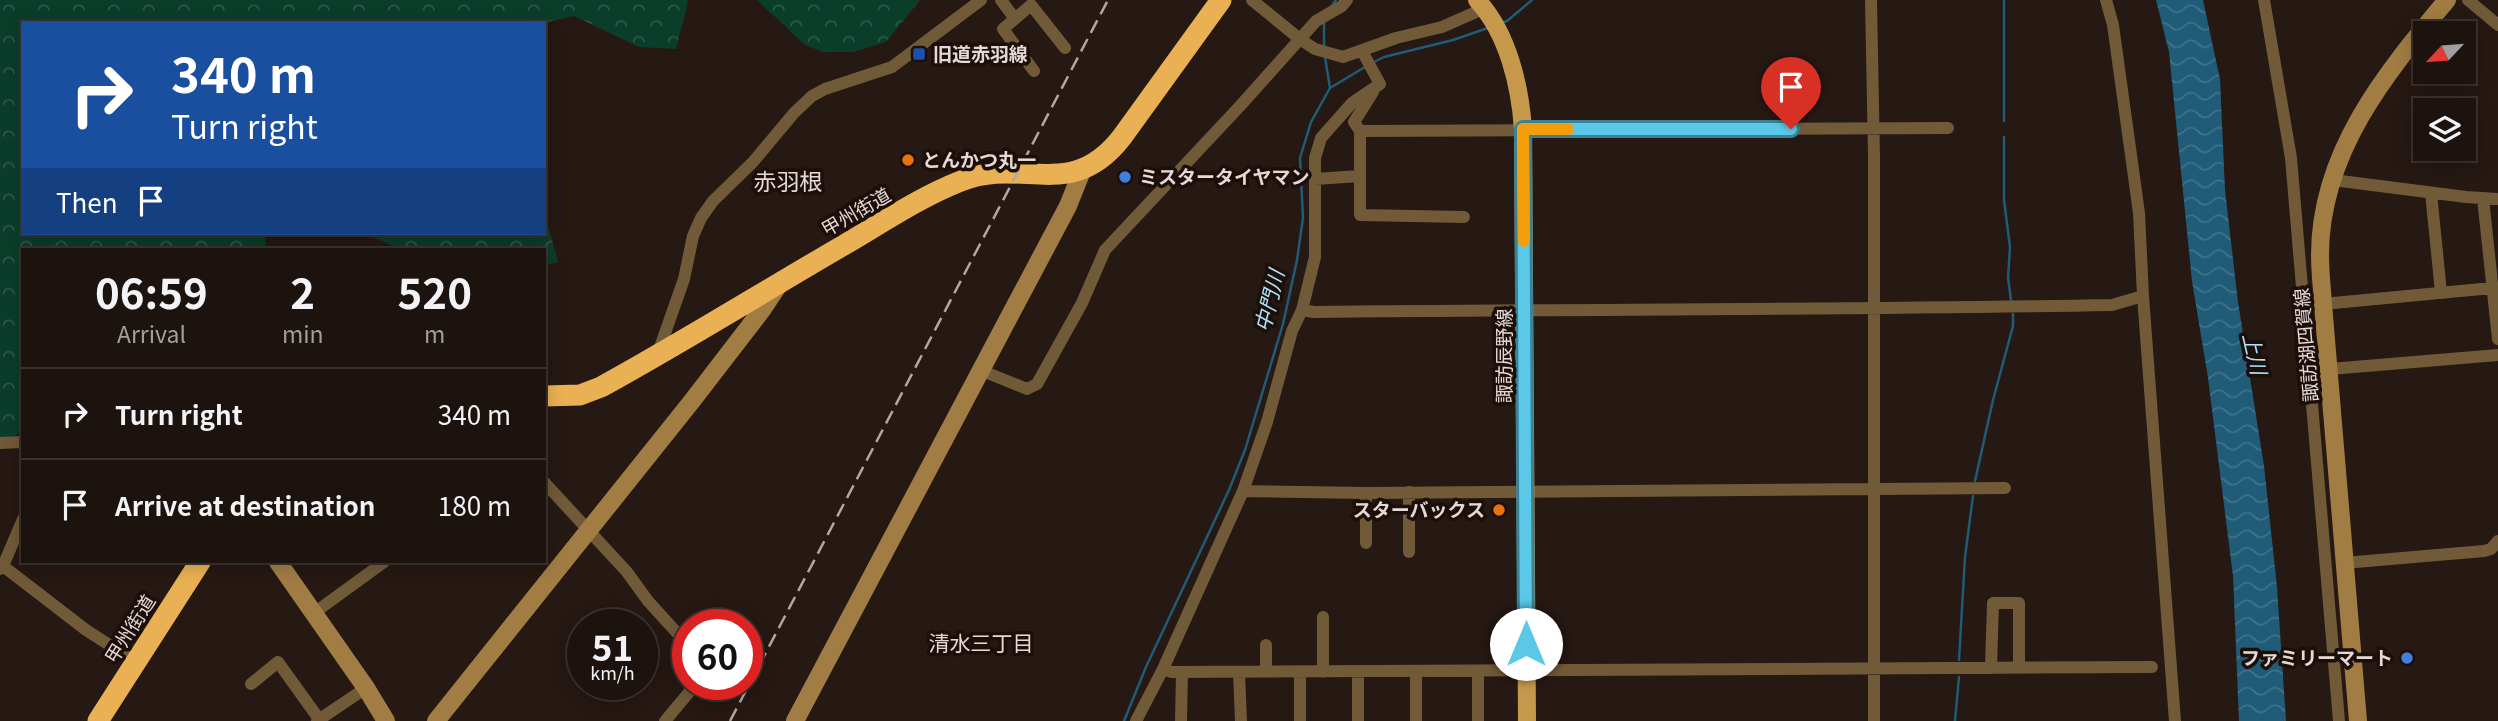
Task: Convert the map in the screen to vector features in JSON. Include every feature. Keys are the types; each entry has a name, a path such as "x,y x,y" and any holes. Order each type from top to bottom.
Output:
{"highway":[{"name":"甲州街道","path":"546,396 580,395 601,387 939,190 964,179 987,173 1059,175 1082,171 1110,152 1221,0"},
{"name":"甲州街道","path":"99,721 199,563"}],"main road":[{"name":"諏訪辰野線","path":"1483,7 1513,70 1523,129 1527,721"}],"street":[{"path":"658,353 684,279 694,236 701,218 713,201 753,162 812,96 892,67 981,0"},
{"path":"1001,0 1015,19"},
{"path":"1252,0 1301,40 1343,57 1363,53 1396,38 1442,27 1483,7"},
{"path":"980,370 1027,389 1037,384 1082,303 1105,250 1316,21 1336,10 1347,0"},
{"path":"1871,0 1874,156 1874,721"},
{"path":"2106,0 2113,26 2139,213 2175,721"},
{"path":"2264,0 2291,158 2339,721"},
{"name":"諏訪湖四賀線","path":"2358,721 2323,304 2320,254 2325,210 2347,140 2372,96 2447,0"},
{"path":"2468,0 2498,25"},
{"path":"1034,71 1003,29 1031,5 1065,48"},
{"path":"1363,53 1375,83 1373,92 1354,122 1360,131 1360,215 1464,217"},
{"path":"1136,721 1163,670 1243,491 1267,422 1292,331 1302,310 1315,257 1315,158 1321,138 1352,103 1375,83"},
{"path":"1360,131 1948,128"},
{"path":"794,721 1068,206 1082,171"},
{"path":"1315,179 1360,176"},
{"path":"2333,180 2498,199"},
{"path":"2431,192 2441,292"},
{"path":"2483,198 2498,339"},
{"path":"436,721 692,401 781,281"},
{"path":"2323,304 2492,288"},
{"path":"1302,310 1872,309 2112,305 2143,296"},
{"path":"2329,369 2498,355"},
{"path":"0,443 21,442"},
{"path":"546,484 627,572 672,627"},
{"path":"1243,491 1366,493 2005,488"},
{"path":"1409,492 1409,552"},
{"path":"1366,493 1366,542"},
{"path":"21,524 2,568 86,630 136,662"},
{"path":"2344,563 2484,551 2491,549 2498,541"},
{"path":"279,563 386,721"},
{"path":"314,613 383,563"},
{"path":"1991,668 1993,603 2019,603 2020,668"},
{"path":"1323,617 1323,672"},
{"path":"1266,645 1266,672"},
{"path":"251,684 278,662 318,720 366,688"},
{"path":"1163,670 1478,672 2152,667"},
{"path":"1181,672 1181,721"},
{"path":"1239,672 1241,721"},
{"path":"1300,672 1300,721"},
{"path":"1358,672 1358,721"},
{"path":"1416,672 1416,721"},
{"path":"1478,672 1478,721"},
{"path":"665,721 683,700"}],"green space":[{"path":"0,0 687,0 676,49 639,47 574,16 546,23 21,21 21,235 266,235 265,248 21,248 21,432 0,448"},
{"path":"757,0 920,0 886,42 853,52 822,52 804,44"},
{"path":"546,224 558,262 546,265 546,248 398,248 368,235 546,235"}],"water":[{"path":"2156,0 2203,0 2220,79 2225,190 2238,302 2264,466 2277,587 2286,721 2239,721 2233,576 2208,378 2192,281 2169,52"}],"waterway":[{"path":"1331,7 1336,0"},
{"name":"中門川","path":"1501,23 1532,0"},
{"path":"2004,0 2004,121"},
{"path":"1324,23 1324,47"},
{"name":"中門川","path":"1374,62 1488,28"},
{"path":"1325,57 1330,88"},
{"name":"中門川","path":"1124,721 1245,450 1283,324 1297,260 1303,218 1300,158 1311,122 1330,88 1365,67"},
{"path":"2004,137 2004,200 2010,247 2008,278 2011,300"},
{"path":"1975,481 2013,326 2013,314"},
{"path":"1959,660 1965,557 1973,496"},
{"path":"1955,721 1959,677"}],"railway":[{"path":"730,721 1108,0"}],"slow traffic":[{"path":"1524,241 1523,129 1568,129"}],"place":[{"name":"旧道赤羽線","path":"919,54"},
{"name":"とんかつ丸一","path":"908,160"},
{"name":"ミスタータイヤマン","path":"1125,177"},
{"name":"スターバックス","path":"1499,510"},
{"name":"ファミリーマート","path":"2407,658"}],"district":[{"name":"赤羽根","path":"788,182"},
{"name":"清水三丁目","path":"981,644"}],"route":[{"path":"1526,644 1523,129 1791,129"}],"water label":[{"name":"上川","path":"2254,354"}]}
